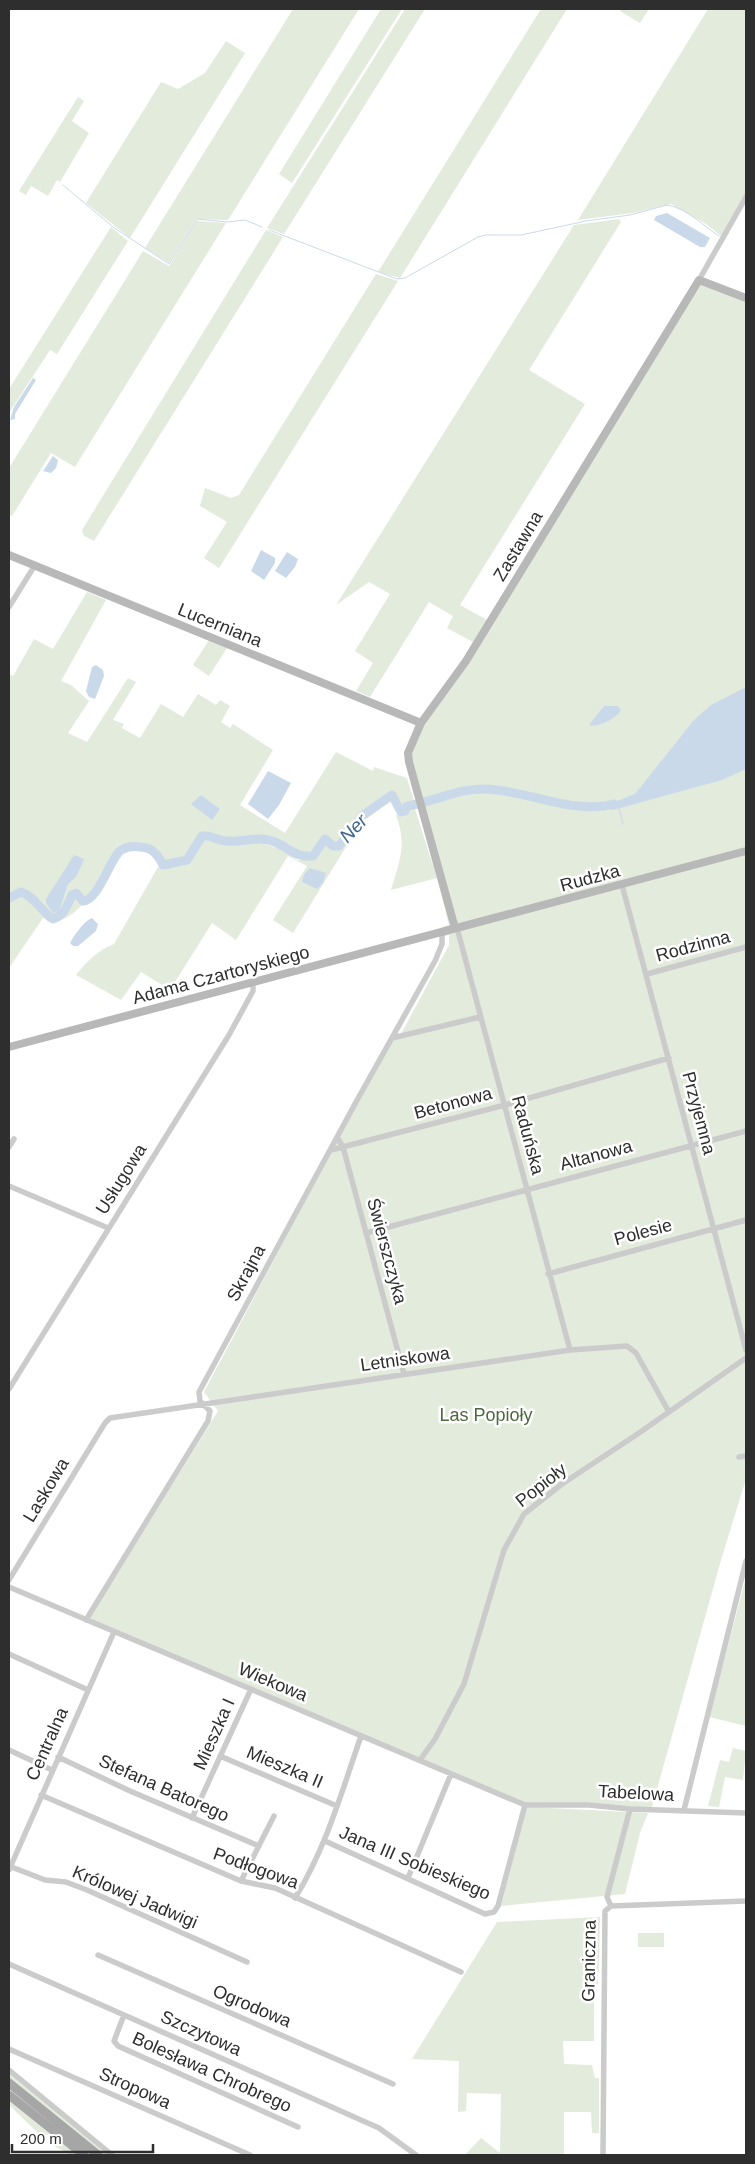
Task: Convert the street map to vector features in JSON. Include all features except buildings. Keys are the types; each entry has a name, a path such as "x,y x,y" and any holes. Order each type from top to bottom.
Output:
{"main road":[{"path":"9,2084 98,2155"},
{"path":"9,2095 84,2155"}],"street":[{"name":"Zastawna","path":"456,928 408,757 420,722 466,661 699,280 746,197"},
{"path":"699,280 746,298"},
{"name":"Lucerniana","path":"9,555 420,722"},
{"path":"9,607 35,565"},
{"name":"Rudzka","path":"442,932 746,851"},
{"name":"Przyjemna","path":"622,884 648,974 746,1350"},
{"name":"Raduńska","path":"456,928 570,1350"},
{"name":"Adama Czartoryskiego","path":"9,1047 442,932"},
{"name":"Skrajna","path":"86,1620 208,1420 210,1411 200,1401 199,1392 435,960 442,944 442,932"},
{"name":"Rodzinna","path":"648,974 746,947"},
{"name":"Usługowa","path":"9,1389 229,1035 253,991 253,982"},
{"path":"392,1038 480,1017"},
{"name":"Betonowa","path":"331,1150 505,1105 669,1058"},
{"name":"Altanowa","path":"366,1233 746,1131"},
{"name":"Świerszczyka","path":"338,1137 343,1148 404,1374"},
{"path":"9,1147 14,1139"},
{"path":"9,1186 108,1228"},
{"name":"Polesie","path":"548,1274 746,1220"},
{"name":"Letniskowa","path":"110,1418 570,1350 627,1346 636,1353 669,1412"},
{"name":"Popioły","path":"420,1760 435,1739 464,1684 504,1550 524,1514 562,1484 746,1358"},
{"name":"Laskowa","path":"9,1580 105,1423 110,1418"},
{"path":"684,1810 746,1561"},
{"name":"Wiekowa","path":"9,1587 525,1805"},
{"name":"Centralna","path":"9,1867 114,1632"},
{"path":"9,1654 88,1690"},
{"name":"Mieszka I","path":"192,1818 251,1689"},
{"path":"295,1898 309,1875 325,1841 361,1736"},
{"path":"9,1750 52,1770"},
{"name":"Mieszka II","path":"220,1756 338,1806"},
{"name":"Stefana Batorego","path":"58,1757 192,1818 259,1846"},
{"path":"408,1878 452,1774"},
{"name":"Podłogowa","path":"41,1795 242,1881 275,1888 461,1972"},
{"name":"Tabelowa","path":"525,1805 589,1805 630,1809 746,1813"},
{"name":"Jana III Sobieskiego","path":"325,1841 485,1914 494,1912 498,1906 525,1805"},
{"path":"611,1906 607,1897 630,1809"},
{"path":"242,1881 274,1816"},
{"name":"Królowej Jadwigi","path":"9,1867 45,1880 66,1882 87,1890 247,1962"},
{"name":"Graniczna","path":"603,2155 603,1915 611,1906 746,1901"},
{"name":"Ogrodowa","path":"98,1955 394,2084"},
{"name":"Szczytowa","path":"9,1964 382,2129 416,2155"},
{"name":"Bolesława Chrobrego","path":"124,2015 114,2041 118,2046 298,2127"},
{"name":"Stropowa","path":"9,2049 250,2155"},
{"path":"9,2070 112,2155"}],"green space":[{"path":"293,9 359,9 228,220 196,219 169,263 145,248"},
{"path":"381,9 402,9 292,183 279,174"},
{"path":"405,9 425,9 284,234 267,228"},
{"path":"541,9 567,9 400,278 378,272"},
{"path":"621,9 649,9 640,23 620,11"},
{"path":"708,9 746,9 746,193 721,236 706,224 671,204 633,213 578,220"},
{"path":"226,41 245,53 130,238 86,203 161,82 178,89 205,73"},
{"path":"78,97 84,101 72,121 89,133 60,182 57,180 48,196 31,186 26,195 19,191"},
{"name":"Las Popioły","path":"619,219 621,222 529,370 585,404 460,605 487,620 694,282 746,302 746,1479 721,1560 652,1807 530,1807 648,1813 640,1833 625,1894 501,1906 527,1806 90,1624 91,1616 218,1411 204,1392 358,1101 392,1042 401,1034 449,945 449,935 445,936 445,927 438,928 449,925 437,878 391,890 402,844 396,815 406,814 410,809 415,809 434,869 404,753 415,725 447,685 473,642 447,628 453,616 429,602 370,697 356,691 373,663 355,651 390,594 369,582 336,605 574,225"},
{"path":"196,221 226,223 75,467 51,453 12,516 9,514 9,468 143,251 169,266"},
{"path":"111,227 128,241 57,354 50,350 9,413 9,389"},
{"path":"266,230 283,237 94,541 84,536 82,530"},
{"path":"376,274 398,281 219,568 204,558 227,522 200,506 205,488 231,498 239,495"},
{"path":"87,592 106,600 61,681 71,685 89,701 68,733 87,742 128,678 136,682 113,720 124,724 122,728 140,738 161,704 183,717 198,694 216,705 220,700 230,706 221,722 230,728 233,724 273,750 240,805 285,833 336,752 373,771 374,767 407,778 414,801 407,803 403,808 396,794 392,792 361,814 337,843 325,836 313,852 307,853 297,851 267,837 221,837 201,833 185,856 165,862 150,847 138,843 118,846 100,881 83,904 74,913 63,919 51,923 43,918 9,968 9,674 13,676 34,639 53,649"},
{"path":"209,640 227,648 209,676 193,665"},
{"path":"354,834 293,933 273,920 307,866 288,856 236,940 212,923 170,990 141,972 121,1000 76,975 93,957 114,944 158,867 164,868 190,863 204,840 212,840 221,844 259,842 283,850 297,860 314,860 325,845 334,850 340,850"},
{"path":"746,1577 746,1726 709,1717"},
{"path":"733,1748 746,1751 743,1780 725,1777 719,1807 708,1806 720,1760 729,1762"},
{"path":"600,1917 598,1984 594,1986 594,2041 563,2041 564,2064 592,2065 595,2078 599,2078 599,2133 592,2133 591,2112 564,2112 564,2155 465,2155 481,2138 500,2153 501,2094 467,2093 466,2111 458,2112 459,2061 412,2059 497,1922"},
{"path":"638,1933 664,1933 664,1947 638,1947"},
{"path":"9,2072 109,2155 104,2155 9,2079"},
{"path":"9,2101 77,2155 71,2155 52,2145 49,2135 38,2133 9,2105"}],"water":[{"path":"667,213 710,238 705,247 700,247 654,220 656,216"},
{"path":"33,378 36,380 15,414 15,419 10,420 14,407"},
{"path":"53,456 58,460 56,468 51,473 43,471"},
{"path":"261,550 275,558 275,563 264,580 251,571"},
{"path":"287,552 298,559 295,567 286,578 275,571"},
{"path":"96,665 103,670 104,676 95,699 89,697 86,691 92,667"},
{"path":"746,687 746,769 722,780 613,810 602,807 635,794 694,720 711,705"},
{"path":"604,706 618,706 621,710 607,722 593,726 589,725"},
{"path":"268,771 291,783 279,805 268,819 248,804"},
{"path":"201,795 220,809 212,820 191,804"},
{"path":"74,855 84,859 83,862 76,877 68,884 59,911 53,913 46,903 46,899"},
{"path":"310,868 326,873 323,883 317,889 302,882 304,874"},
{"path":"92,918 98,924 96,931 78,946 73,946 70,943 74,936 82,925"}],"waterway":[{"path":"63,185 113,227 169,264 197,219 227,222 245,220 262,227"},
{"path":"269,230 397,279 405,278 478,237 486,235 521,235 586,221 630,215 667,205 688,213 719,236"},
{"name":"Ner","path":"9,898 21,892 26,894 53,919 63,912 72,895 76,893 83,901 89,899 94,894 121,850 133,846 148,848 157,855 163,865 187,860 202,836 227,841 268,840 302,856 313,856 325,839 333,846 339,846 362,816 392,795 401,812 405,811 407,806 475,789 501,790 582,806 598,807 614,804"},
{"path":"619,808 623,824"}]}
